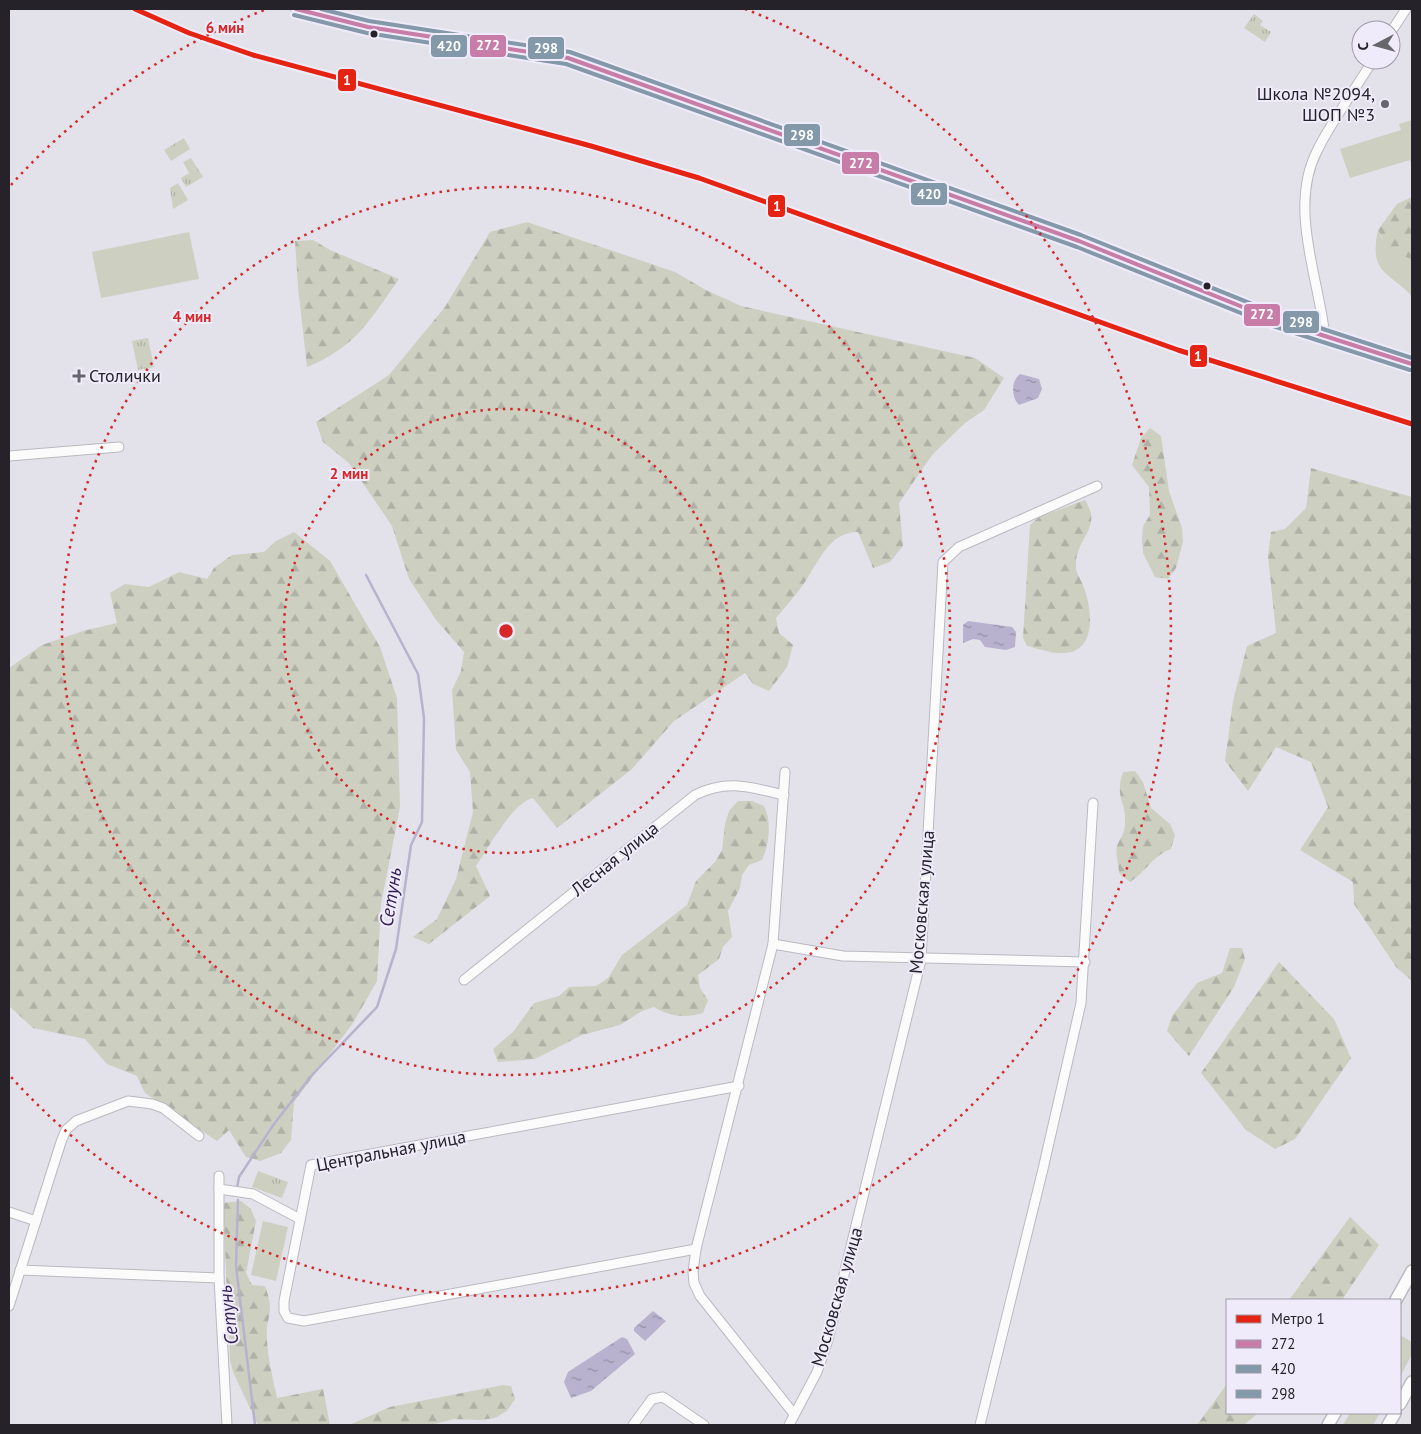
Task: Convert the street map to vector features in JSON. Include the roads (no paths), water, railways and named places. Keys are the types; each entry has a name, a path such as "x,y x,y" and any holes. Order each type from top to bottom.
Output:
{"main road":[{"path":"1397,1299 1412,1271"},
{"path":"1401,1402 1412,1382"},
{"path":"1328,1425 1334,1414"},
{"path":"1388,1425 1394,1414"}],"street":[{"path":"296,9 368,26 568,58 1080,241 1275,320 1412,364"},
{"path":"1399,20 1406,9"},
{"path":"1325,337 1306,225 1308,184 1316,152 1367,70"},
{"path":"9,456 119,447"},
{"name":"Московская улица","path":"789,1425 817,1372 828,1340 920,960 944,562 959,547 1097,486"},
{"path":"785,772 773,944 696,1249 693,1272 694,1283 700,1296 794,1414"},
{"name":"Лесная улица","path":"464,980 695,795 711,787 728,785 752,787 784,795"},
{"path":"980,1425 1082,1003 1092,803"},
{"path":"773,944 843,956 920,960 1084,962"},
{"name":"Центральная улица","path":"696,1249 295,1321 288,1318 284,1311 284,1301 308,1168 314,1163 738,1086"},
{"path":"9,1306 61,1142 66,1130 76,1121 128,1101 139,1101 163,1108 199,1136"},
{"path":"220,1176 218,1189 219,1278 227,1425"},
{"path":"218,1189 253,1194 300,1219"},
{"path":"9,1212 36,1221"},
{"path":"20,1270 219,1278"},
{"path":"633,1425 652,1399 663,1397 704,1425"}],"water":[{"path":"1020,374 1039,379 1042,389 1038,398 1019,405 1013,394 1013,389 1015,381"},
{"path":"968,621 1012,627 1016,632 1015,647 1006,650 985,647 980,640 973,639 963,643 963,625"},
{"path":"653,1311 666,1321 645,1341 634,1331 634,1328"},
{"path":"622,1337 627,1339 635,1354 591,1391 571,1398 564,1382 568,1372"}],"waterway":[{"name":"Сетунь","path":"237,1188 239,1177 274,1124 312,1075 377,1007 396,949 411,845 422,822 424,718 418,674 366,575"},
{"name":"Сетунь","path":"238,1200 236,1266 255,1425"}],"metro line":[{"name":"1","path":"135,9 189,33 253,55 591,146 699,178 1178,350 1412,424"}],"place":[{"name":"Школа №2094, ШОП №3","path":"1385,104"},
{"name":"Столички","path":"79,376"}]}
